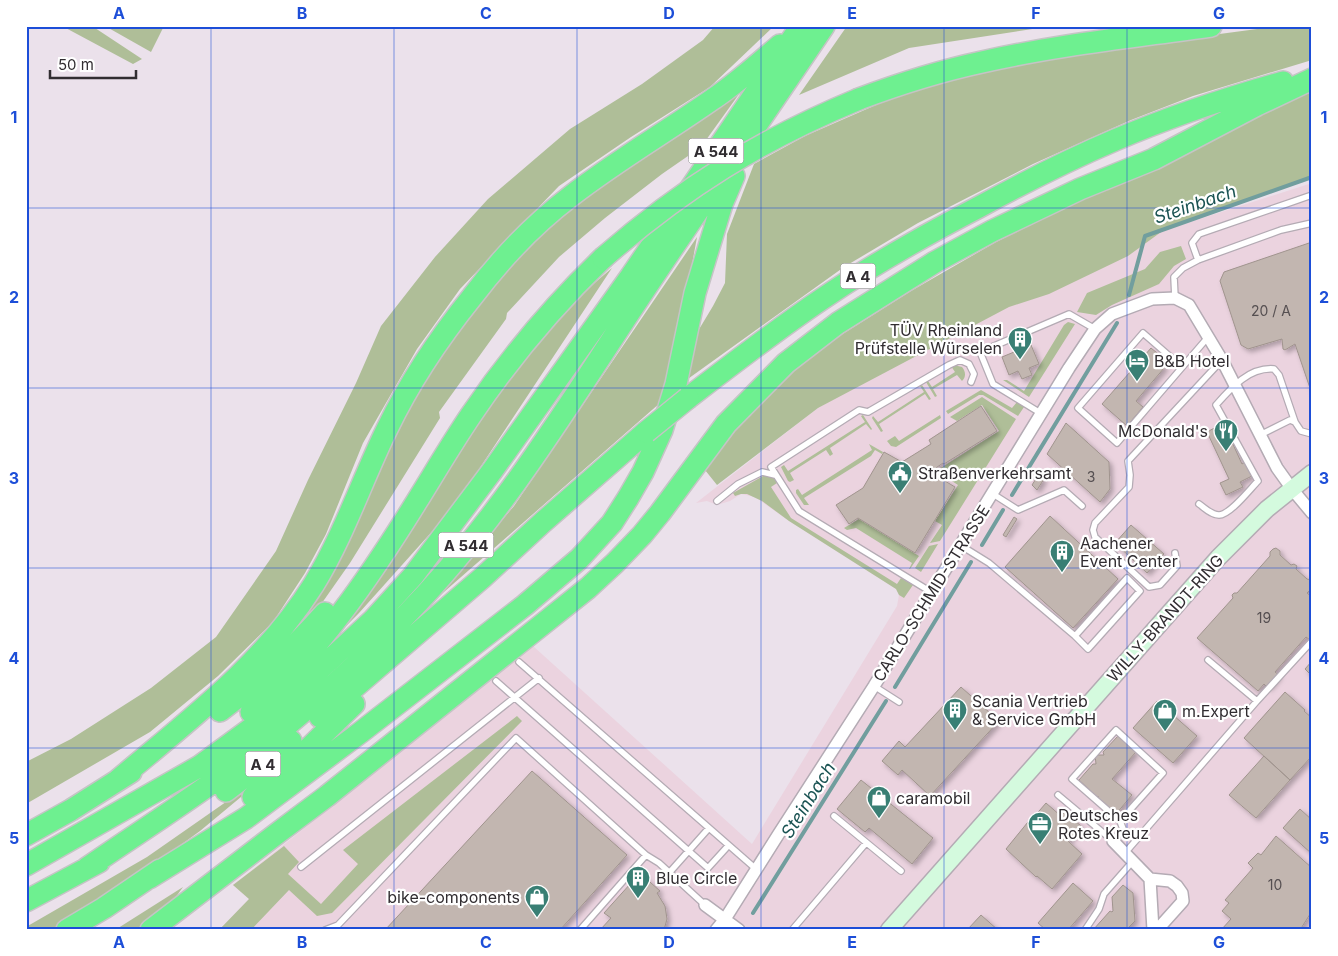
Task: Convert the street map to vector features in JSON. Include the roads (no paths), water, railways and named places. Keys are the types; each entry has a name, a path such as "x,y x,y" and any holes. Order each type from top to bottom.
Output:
{"highway":[{"path":"118,780 232,682 264,650 287,623 315,582 330,554 387,429 410,385 438,342 472,296 500,264 521,241 569,198 617,161 728,88 801,26"},
{"name":"A 544","path":"145,797 200,766 260,722 322,669 373,620 413,576 492,471 631,276 801,26"},
{"name":"A 544","path":"87,868 223,776 276,735 353,667 420,599 484,524 549,436 620,326 824,26"},
{"path":"26,865 145,797 223,737 294,670 332,627 407,518 472,414 512,357 558,302 603,258 661,210 722,168 788,131 859,99 936,74 1021,54 1211,26"},
{"name":"A 4","path":"26,901 192,813 223,792 288,743 420,632 646,432 774,333 860,275 931,233 1040,174 1115,140 1182,114 1250,91 1312,74"},
{"path":"151,930 342,784 588,588 615,563 660,512 726,424 786,363 838,323 935,262 992,231 1080,189 1154,159 1312,78"},
{"path":"67,930 215,839 270,802 566,572 612,523 642,472 662,430 676,384 695,292 722,204 751,134"},
{"path":"26,834 118,780 196,730 266,673 319,620 407,518"},
{"path":"150,878 264,789 307,750 369,690 420,632"},
{"path":"279,832 480,639"}],"street":[{"name":"CARLO-SCHMID-STRASSE","path":"716,930 725,919 874,686 1069,368 1095,329 1112,314 1152,299 1175,298"},
{"path":"1175,298 1189,305 1209,336 1277,468 1312,512"},
{"name":"WILLY-BRANDT-RING","path":"889,930 1185,593 1267,510 1312,474"},
{"path":"1113,841 1150,879 1170,882 1177,886 1182,893 1183,901 1155,930"},
{"path":"1150,879 1155,930"},
{"path":"705,905 739,930"}],"lane":[{"path":"1198,260 1192,243 1199,234 1312,195"},
{"path":"1175,298 1174,277 1183,268 1198,260 1281,230 1312,223"},
{"path":"1042,414 992,384 980,352 1069,314 1095,329"},
{"path":"1182,367 1143,333 1078,408 1117,443 1209,336"},
{"path":"931,592 799,511 771,467 859,410 868,412 960,360 969,364 974,374 971,382"},
{"path":"1175,553 1177,566 1160,585 1149,587 1095,537 1093,530 1095,523 1128,486 1130,475 1128,461 1222,360"},
{"path":"1199,504 1210,513 1220,515 1228,512 1258,481 1216,405 1234,385 1264,368 1274,369 1279,375 1295,422 1301,431 1312,434"},
{"path":"1260,435 1290,420 1295,422"},
{"path":"717,501 738,484 762,472 775,475"},
{"path":"993,494 1018,510 1064,490 1082,506"},
{"path":"960,545 989,563 1088,649 1140,590 1127,578 1075,636"},
{"path":"1085,930 1099,909 1104,894 1129,857 1257,701 1312,641"},
{"path":"1208,660 1257,701"},
{"path":"519,662 756,869"},
{"path":"302,867 539,678"},
{"path":"496,681 708,868 728,846"},
{"path":"874,686 899,702"},
{"path":"1058,795 1113,841 1124,828 1120,821 1072,779 1116,730 1163,772 1120,821"},
{"path":"325,930 338,925 516,738 646,855 659,863 705,905"},
{"path":"834,816 901,871"},
{"path":"669,873 709,828"},
{"path":"792,930 866,843"},
{"path":"580,930 646,855"}],"waterway":[{"name":"Steinbach","path":"1129,295 1145,236 1312,177"},
{"name":"Steinbach","path":"1012,495 1117,323"},
{"name":"Steinbach","path":"982,545 1003,510"},
{"name":"Steinbach","path":"895,687 971,562"},
{"name":"Steinbach","path":"753,913 886,701"}],"place":[{"name":"TÜV Rheinland Prüfstelle Würselen","path":"1020,360"},
{"name":"B&B Hotel","path":"1137,382"},
{"name":"McDonald's","path":"1226,452"},
{"name":"Straßenverkehrsamt","path":"900,494"},
{"name":"Aachener Event Center","path":"1062,573"},
{"name":"Scania Vertrieb & Service GmbH","path":"955,731"},
{"name":"m.Expert","path":"1165,732"},
{"name":"caramobil","path":"879,819"},
{"name":"Deutsches Rotes Kreuz","path":"1040,845"},
{"name":"Blue Circle","path":"638,899"},
{"name":"bike-components","path":"537,918"}]}
